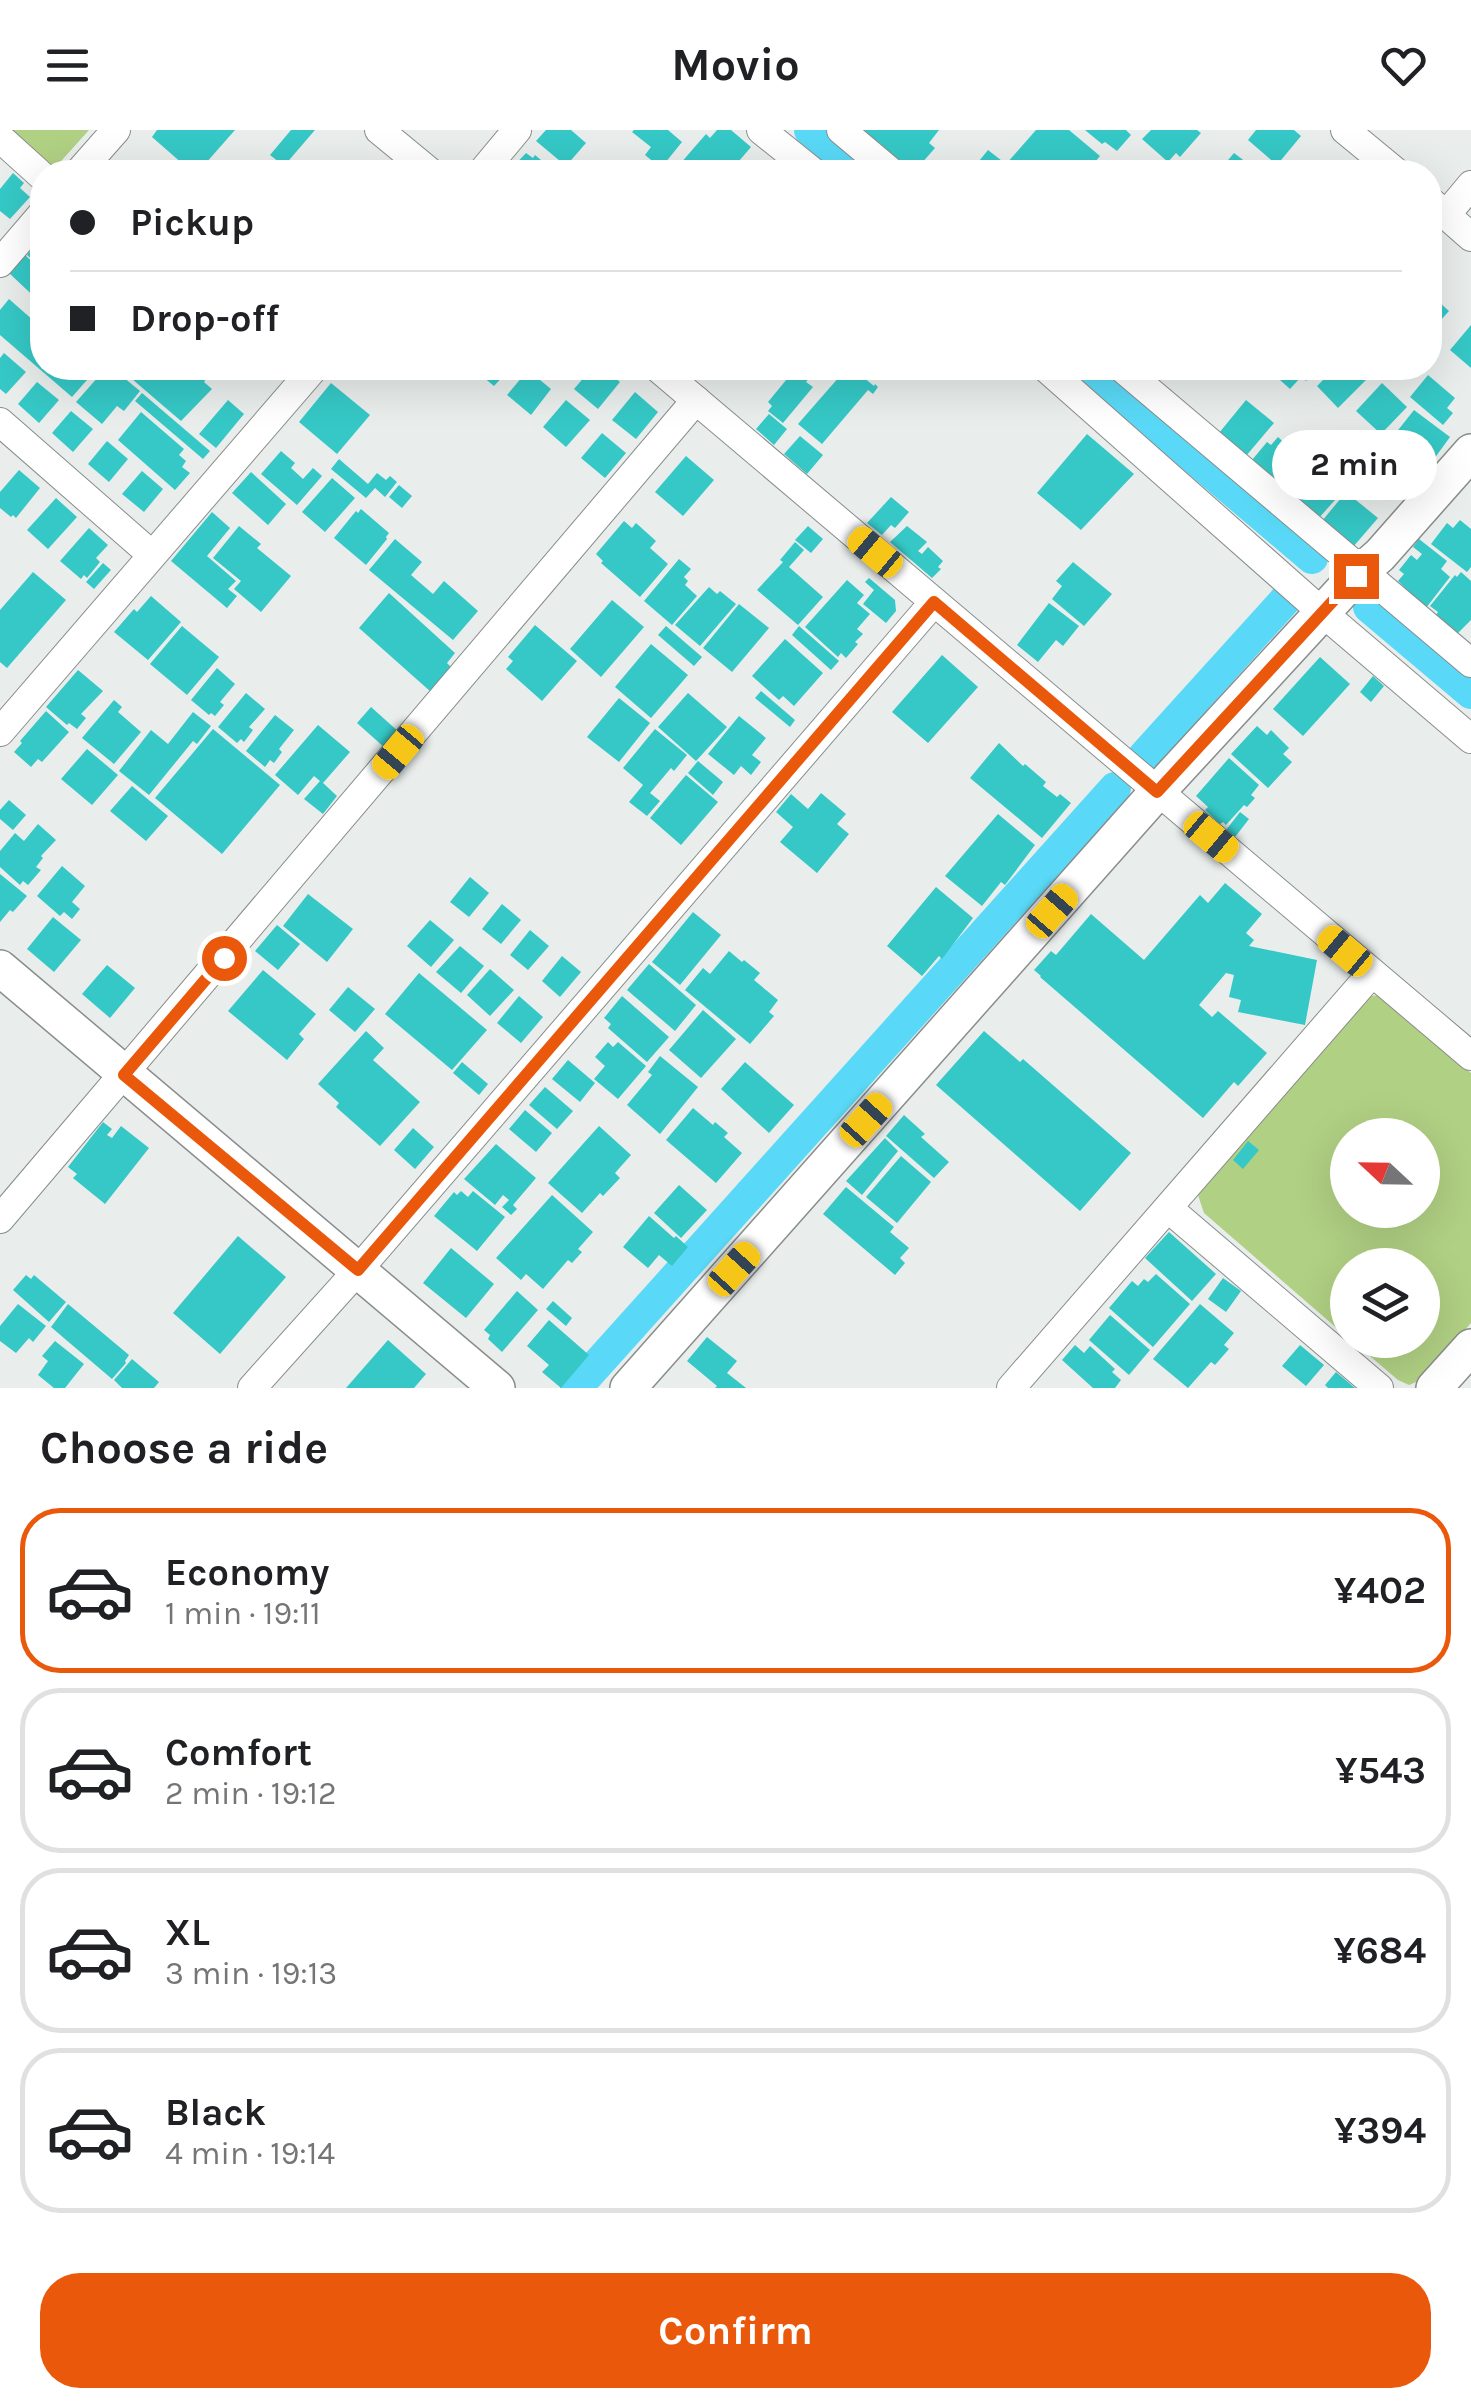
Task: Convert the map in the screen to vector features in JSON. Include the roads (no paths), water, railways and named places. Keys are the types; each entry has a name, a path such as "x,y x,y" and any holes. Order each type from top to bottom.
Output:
{"street":[{"path":"90,160 116,130"},
{"path":"378,130 415,160"},
{"path":"492,160 518,130"},
{"path":"761,130 799,160"},
{"path":"841,130 877,160"},
{"path":"1346,130 1382,160"},
{"path":"0,138 30,165"},
{"path":"1442,205 1471,185"},
{"path":"1442,212 1471,237"},
{"path":"0,263 30,228"},
{"path":"0,732 304,380"},
{"path":"672,380 1471,1056"},
{"path":"1062,380 1343,590 1471,664"},
{"path":"1134,380 1343,590 1471,739"},
{"path":"0,1219 696,400"},
{"path":"0,422 152,554"},
{"path":"628,1388 1157,792 1380,555 1471,452"},
{"path":"252,1388 934,602"},
{"path":"0,968 497,1388"},
{"path":"1011,1388 1372,974"},
{"path":"1169,1209 1379,1388"},
{"path":"1434,1388 1471,1347"}],"waterway":[{"path":"810,130 846,160"},
{"path":"1102,380 1312,558"},
{"path":"1144,756 1286,599"},
{"path":"1369,607 1471,693"},
{"path":"576,1388 1115,788"}]}
